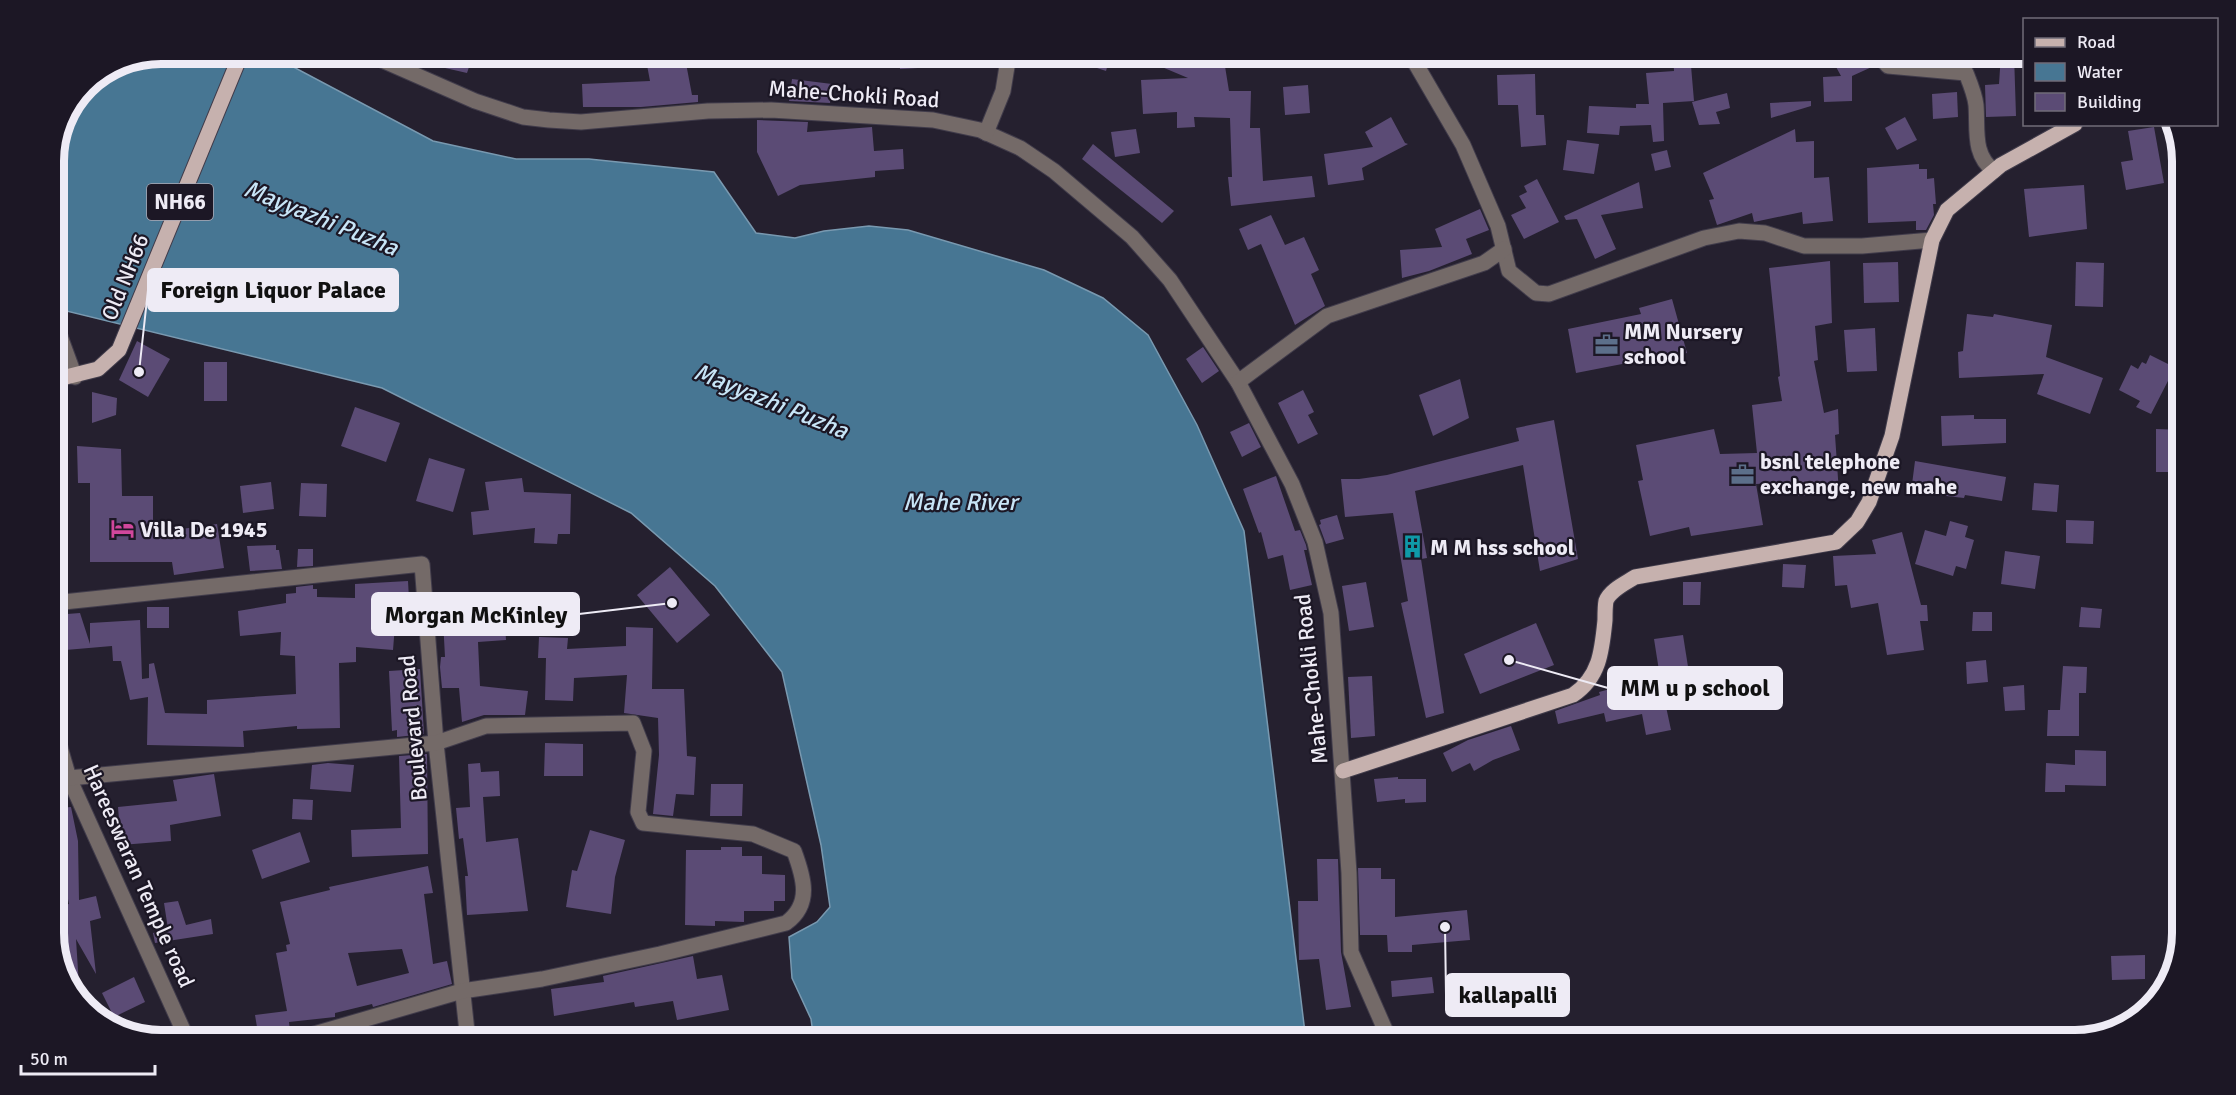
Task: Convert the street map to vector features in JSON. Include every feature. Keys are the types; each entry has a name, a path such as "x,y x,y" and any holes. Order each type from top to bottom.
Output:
{"main road":[{"name":"Old NH66","path":"65,378 98,369 119,350 238,64"},
{"path":"1343,771 1573,695 1586,686 1596,670 1602,644 1607,600 1619,587 1635,577 1836,542 1846,534 1869,502 1892,436 1932,240 1947,210 1994,171 2072,126"}],"street":[{"name":"Mahe-Chokli Road","path":"391,64 475,101 522,117 549,120 580,122 708,111 771,110 933,120 986,133 1020,148 1054,171 1132,237 1170,280 1238,382 1292,484 1315,542 1331,613 1343,771 1351,951 1385,1030"},
{"path":"986,133 1003,91 1007,64"},
{"path":"1416,64 1463,145 1498,226 1509,272 1536,293 1549,294 1704,238 1739,231 1765,233 1804,246 1862,246 1932,240"},
{"path":"1886,64 1888,66 1966,73 1976,103 1975,137 1985,164 1994,171"},
{"path":"1238,382 1327,316 1484,263 1504,249"},
{"path":"65,350 75,377"},
{"name":"Boulevard Road","path":"65,602 422,564 436,743 467,1030"},
{"path":"69,778 436,743 486,726 633,723 644,751 638,812 643,823 753,834 794,851 803,877 804,901 796,916 786,923 660,954 542,979 462,992 329,1030"},
{"name":"Hareeswaran Temple road","path":"65,764 69,778 183,1030"}],"water":[{"name":"Mahe River","path":"288,64 433,141 516,159 589,159 714,172 756,233 795,238 824,231 869,226 908,230 1044,270 1103,298 1148,335 1197,425 1244,531 1305,1030 812,1030 811,1019 792,978 789,937 817,922 830,907 821,845 782,672 715,586 631,513 382,388 65,311 65,155 74,118 97,88 113,77 142,66"}],"building":[{"path":"428,64 524,64 524,68 469,67 467,73"},
{"path":"686,64 692,95 698,95 698,102 641,107 583,107 582,84 650,81 647,65"},
{"path":"900,64 918,64 918,68 900,69"},
{"path":"1085,64 1108,64 1106,71"},
{"path":"1155,64 1225,64 1229,91 1251,91 1250,128 1260,128 1263,181 1312,176 1315,197 1231,206 1228,177 1232,177 1230,118 1194,117 1195,127 1177,128 1177,112 1143,114 1141,80 1188,78"},
{"path":"1674,64 1691,64 1694,101 1663,103 1664,141 1653,142 1651,125 1620,126 1619,135 1587,133 1589,106 1636,108 1636,104 1649,104 1646,73 1674,71"},
{"path":"1834,64 1873,64 1874,66 1852,76 1852,101 1824,102 1823,77 1841,76"},
{"path":"2000,64 2014,64 2016,116 1986,117 1985,85 1999,84"},
{"path":"1535,74 1536,115 1544,115 1546,145 1521,147 1518,105 1498,105 1497,75"},
{"path":"792,79 832,84 830,103 789,101"},
{"path":"1308,85 1310,113 1285,115 1283,87"},
{"path":"1957,92 1958,117 1933,119 1932,94"},
{"path":"1727,93 1730,108 1716,112 1720,124 1699,125 1692,102"},
{"path":"1811,101 1811,106 1771,118 1770,103"},
{"path":"1391,117 1405,143 1408,144 1362,168 1364,180 1328,185 1324,154 1373,147 1365,132"},
{"path":"1905,117 1917,140 1897,150 1885,128"},
{"path":"757,120 808,122 807,132 872,127 874,151 903,149 904,169 875,171 875,177 800,185 778,196 757,152"},
{"path":"2154,127 2164,183 2126,190 2121,162 2133,160 2128,131"},
{"path":"1136,129 1140,153 1115,157 1111,132"},
{"path":"1795,129 1796,142 1814,141 1814,178 1829,177 1833,221 1803,224 1802,212 1754,222 1752,213 1717,225 1709,200 1714,199 1703,173"},
{"path":"1567,140 1599,144 1594,174 1563,170"},
{"path":"1093,144 1174,211 1162,223 1082,159"},
{"path":"1667,150 1671,167 1655,171 1651,154"},
{"path":"1919,164 1919,169 1927,169 1927,179 1934,178 1936,204 1933,204 1934,215 1926,230 1916,230 1916,221 1868,223 1867,168"},
{"path":"1537,179 1559,222 1524,239 1511,215 1526,208 1519,196 1527,192 1524,186"},
{"path":"1639,182 1643,208 1601,215 1616,249 1595,259 1577,219 1566,220 1564,216"},
{"path":"2084,185 2087,229 2029,237 2024,189"},
{"path":"1480,209 1489,230 1466,239 1472,254 1429,271 1402,278 1400,250 1442,247 1435,229"},
{"path":"1271,215 1285,245 1304,237 1319,270 1311,274 1325,306 1295,325 1261,244 1248,250 1239,229"},
{"path":"1830,261 1832,323 1815,326 1818,360 1814,361 1824,413 1838,409 1839,434 1835,435 1839,493 1798,496 1797,482 1756,484 1763,525 1691,536 1689,527 1650,536 1638,481 1643,480 1636,445 1714,429 1720,454 1757,453 1752,405 1782,401 1769,268"},
{"path":"1898,262 1899,302 1864,303 1863,263"},
{"path":"2076,262 2104,263 2103,307 2075,306"},
{"path":"1672,299 1687,353 1654,361 1653,358 1576,373 1568,329 1641,314 1639,308"},
{"path":"1967,314 1993,317 1994,314 2052,325 2046,357 2103,378 2090,414 2037,394 2044,374 1959,378 1958,352 1963,351"},
{"path":"1875,328 1877,371 1847,372 1844,330"},
{"path":"137,341 170,359 148,397 119,380"},
{"path":"1203,347 1219,371 1202,383 1186,359"},
{"path":"2150,355 2171,366 2171,380 2169,379 2151,414 2136,407 2140,401 2119,390 2131,365 2138,369 2142,362 2146,364"},
{"path":"204,362 227,362 227,401 204,401"},
{"path":"1460,379 1469,418 1433,436 1419,395"},
{"path":"1303,390 1314,412 1308,415 1318,434 1298,444 1278,403"},
{"path":"92,392 117,398 116,415 92,423"},
{"path":"355,407 400,423 386,462 341,446"},
{"path":"1974,415 1974,419 2006,419 2006,443 1942,446 1941,416"},
{"path":"1554,420 1578,559 1540,571 1523,465 1415,491 1427,558 1421,559 1444,713 1426,718 1401,603 1408,601 1393,513 1345,517 1341,479 1387,475 1519,441 1516,428"},
{"path":"1249,423 1261,447 1242,457 1230,432"},
{"path":"2156,429 2171,430 2171,472 2156,472"},
{"path":"77,446 121,449 122,496 153,496 153,533 217,524 224,568 174,575 172,562 90,562 90,483 78,483"},
{"path":"429,458 465,469 453,512 416,501"},
{"path":"1915,461 2006,477 2002,501 1965,495 1964,498 1911,492"},
{"path":"1276,476 1295,531 1300,530 1306,545 1307,550 1304,550 1312,585 1290,590 1283,555 1268,559 1261,532 1259,533 1243,489"},
{"path":"522,478 524,492 571,494 570,534 558,534 557,544 534,543 535,528 473,535 471,512 489,510 485,482"},
{"path":"271,482 274,509 243,513 240,486"},
{"path":"301,483 327,484 326,517 299,516"},
{"path":"2034,483 2059,485 2057,512 2032,510"},
{"path":"1337,515 1344,539 1326,544 1319,525 1320,520"},
{"path":"2066,520 2094,521 2093,544 2066,543"},
{"path":"1950,521 1968,526 1965,537 1974,540 1966,569 1956,566 1953,576 1915,564 1925,530 1946,536"},
{"path":"1902,532 1921,605 1927,605 1928,621 1920,621 1924,650 1887,655 1878,603 1851,608 1847,585 1835,586 1833,556 1876,554 1872,540"},
{"path":"276,545 282,569 250,571 247,546"},
{"path":"298,549 313,549 313,566 297,567"},
{"path":"2005,551 2040,556 2035,589 2001,584"},
{"path":"1783,564 1806,565 1804,588 1782,587"},
{"path":"670,567 710,615 677,643 637,595"},
{"path":"408,581 409,599 397,600 393,650 356,647 356,662 339,663 340,728 297,729 297,726 243,731 244,747 147,745 148,697 130,700 121,661 113,661 112,646 65,650 65,614 80,613 90,644 90,623 140,620 142,679 149,678 149,664 154,663 165,713 207,714 207,700 296,694 295,656 280,655 281,632 240,636 238,611 286,603 286,594 296,593 296,587 313,585 313,589 317,589 317,597 355,598 355,584"},
{"path":"1366,582 1374,627 1349,631 1342,586"},
{"path":"1683,582 1701,582 1700,605 1683,605"},
{"path":"147,607 169,607 169,628 147,628"},
{"path":"2081,607 2102,609 2100,628 2079,627"},
{"path":"504,611 506,640 478,642 480,686 528,691 525,715 484,715 462,722 459,688 442,688 440,667 441,657 445,657 443,620 479,618 479,612"},
{"path":"1973,612 1992,612 1992,631 1972,631"},
{"path":"1536,623 1554,665 1480,694 1464,654"},
{"path":"626,627 653,628 652,689 684,689 687,756 696,757 694,795 676,794 673,816 653,814 659,755 658,718 624,713 627,675 574,678 573,701 545,700 546,658 538,658 539,637 568,638 567,649 626,646"},
{"path":"1683,635 1689,673 1660,677 1654,639"},
{"path":"1986,660 1988,682 1967,684 1966,662"},
{"path":"2063,666 2087,667 2086,693 2079,693 2079,736 2047,736 2048,710 2060,710"},
{"path":"420,669 424,734 397,737 397,730 392,731 389,671"},
{"path":"1372,676 1375,736 1351,738 1348,677"},
{"path":"1661,683 1671,730 1646,735 1642,714 1606,722 1604,713 1558,724 1555,711 1600,695 1599,692 1621,686 1622,691"},
{"path":"2024,685 2025,710 2005,711 2003,687"},
{"path":"1511,726 1520,750 1493,760 1474,771 1470,763 1452,772 1443,753 1468,740"},
{"path":"545,743 583,744 583,776 544,776"},
{"path":"2075,750 2106,751 2106,786 2065,785 2065,792 2045,792 2046,763 2075,765"},
{"path":"427,754 428,854 352,857 351,830 401,828 399,756"},
{"path":"328,763 354,765 351,792 310,789 312,765"},
{"path":"480,763 481,772 499,771 500,796 483,797 486,842 518,838 528,911 467,915 465,876 468,876 463,838 459,839 456,808 470,807 468,764"},
{"path":"214,774 221,816 170,825 171,841 121,845 118,807 177,801 173,780"},
{"path":"1398,777 1398,779 1426,779 1426,802 1405,803 1405,799 1377,802 1374,779"},
{"path":"711,784 743,784 742,816 710,816"},
{"path":"293,799 313,800 312,820 292,819"},
{"path":"71,807 78,841 79,900 96,896 101,918 90,921 96,974 76,939 79,985 66,953 65,905 69,904 65,885 65,808"},
{"path":"590,830 625,840 615,877 611,914 566,907 572,870 577,871"},
{"path":"300,832 310,862 262,879 252,850"},
{"path":"721,847 742,847 742,856 762,856 762,874 785,875 785,901 774,901 774,911 744,911 744,922 715,921 715,926 685,925 686,850 721,850"},
{"path":"1317,859 1338,859 1341,952 1351,1007 1326,1010 1319,959 1299,960 1298,901 1318,901"},
{"path":"428,866 433,893 424,894 433,964 447,961 452,984 373,1007 372,1004 335,1013 335,1017 289,1022 290,1030 258,1030 255,1015 287,1011 276,953 287,951 286,945 290,944 280,902 330,890 329,887","holes":["402,949 409,973 357,986 348,953"]},
{"path":"1358,868 1381,868 1381,879 1395,879 1395,917 1467,910 1470,940 1412,945 1412,952 1388,952 1387,935 1360,935"},
{"path":"178,901 186,925 211,919 213,934 155,943 153,933 168,929 164,903"},
{"path":"2145,955 2145,979 2112,980 2111,956"},
{"path":"693,956 697,979 722,975 729,1010 677,1020 673,1001 635,1007 634,1002 554,1016 551,989 604,982 603,976"},
{"path":"134,977 145,1002 114,1017 102,993"},
{"path":"1432,977 1434,993 1392,997 1391,981"}],"place":[{"name":"MM Nursery school","path":"1606,344"},
{"name":"Foreign Liquor Palace","path":"139,372"},
{"name":"bsnl telephone exchange, new mahe","path":"1742,474"},
{"name":"Villa De 1945","path":"122,529"},
{"name":"M M hss school","path":"1412,547"},
{"name":"Morgan McKinley","path":"672,603"},
{"name":"MM u p school","path":"1509,660"},
{"name":"kallapalli","path":"1445,927"}],"water label":[{"name":"Mayyazhi Puzha","path":"321,218"},
{"name":"Mayyazhi Puzha","path":"771,401"}]}
